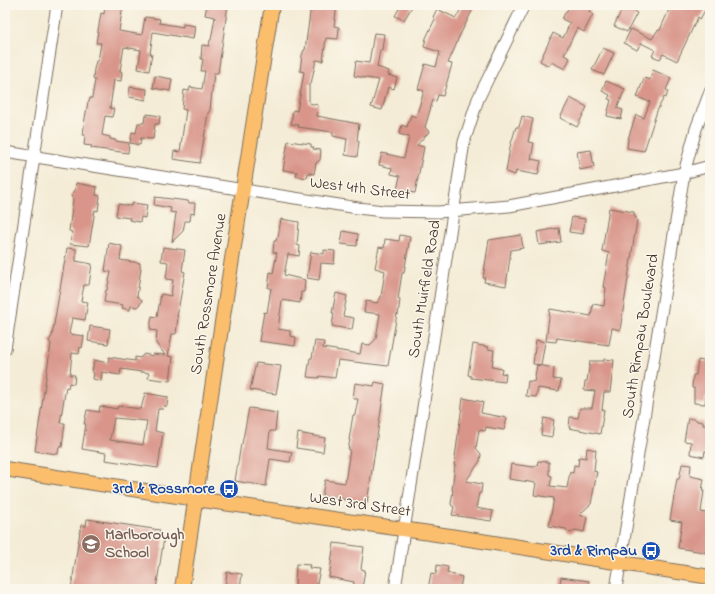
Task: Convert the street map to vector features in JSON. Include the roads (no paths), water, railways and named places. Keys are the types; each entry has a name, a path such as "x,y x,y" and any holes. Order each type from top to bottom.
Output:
{"main road":[{"name":"South Rossmore Avenue","path":"182,589 272,5"},
{"name":"West 3rd Street","path":"5,469 196,499 405,529 710,577"}],"street":[{"path":"5,349 56,5"},
{"name":"South Muirfield Road","path":"395,589 464,142 478,99 524,5"},
{"name":"South Rimpau Boulevard","path":"616,589 684,173 696,129 710,92"},
{"name":"West 4th Street","path":"5,152 365,209 409,212 454,211 509,206 684,173 710,166"}],"place":[{"name":"3rd & Rossmore","path":"229,489"},
{"name":"Marlborough School","path":"91,544"},
{"name":"3rd & Rimpau","path":"651,551"}]}
